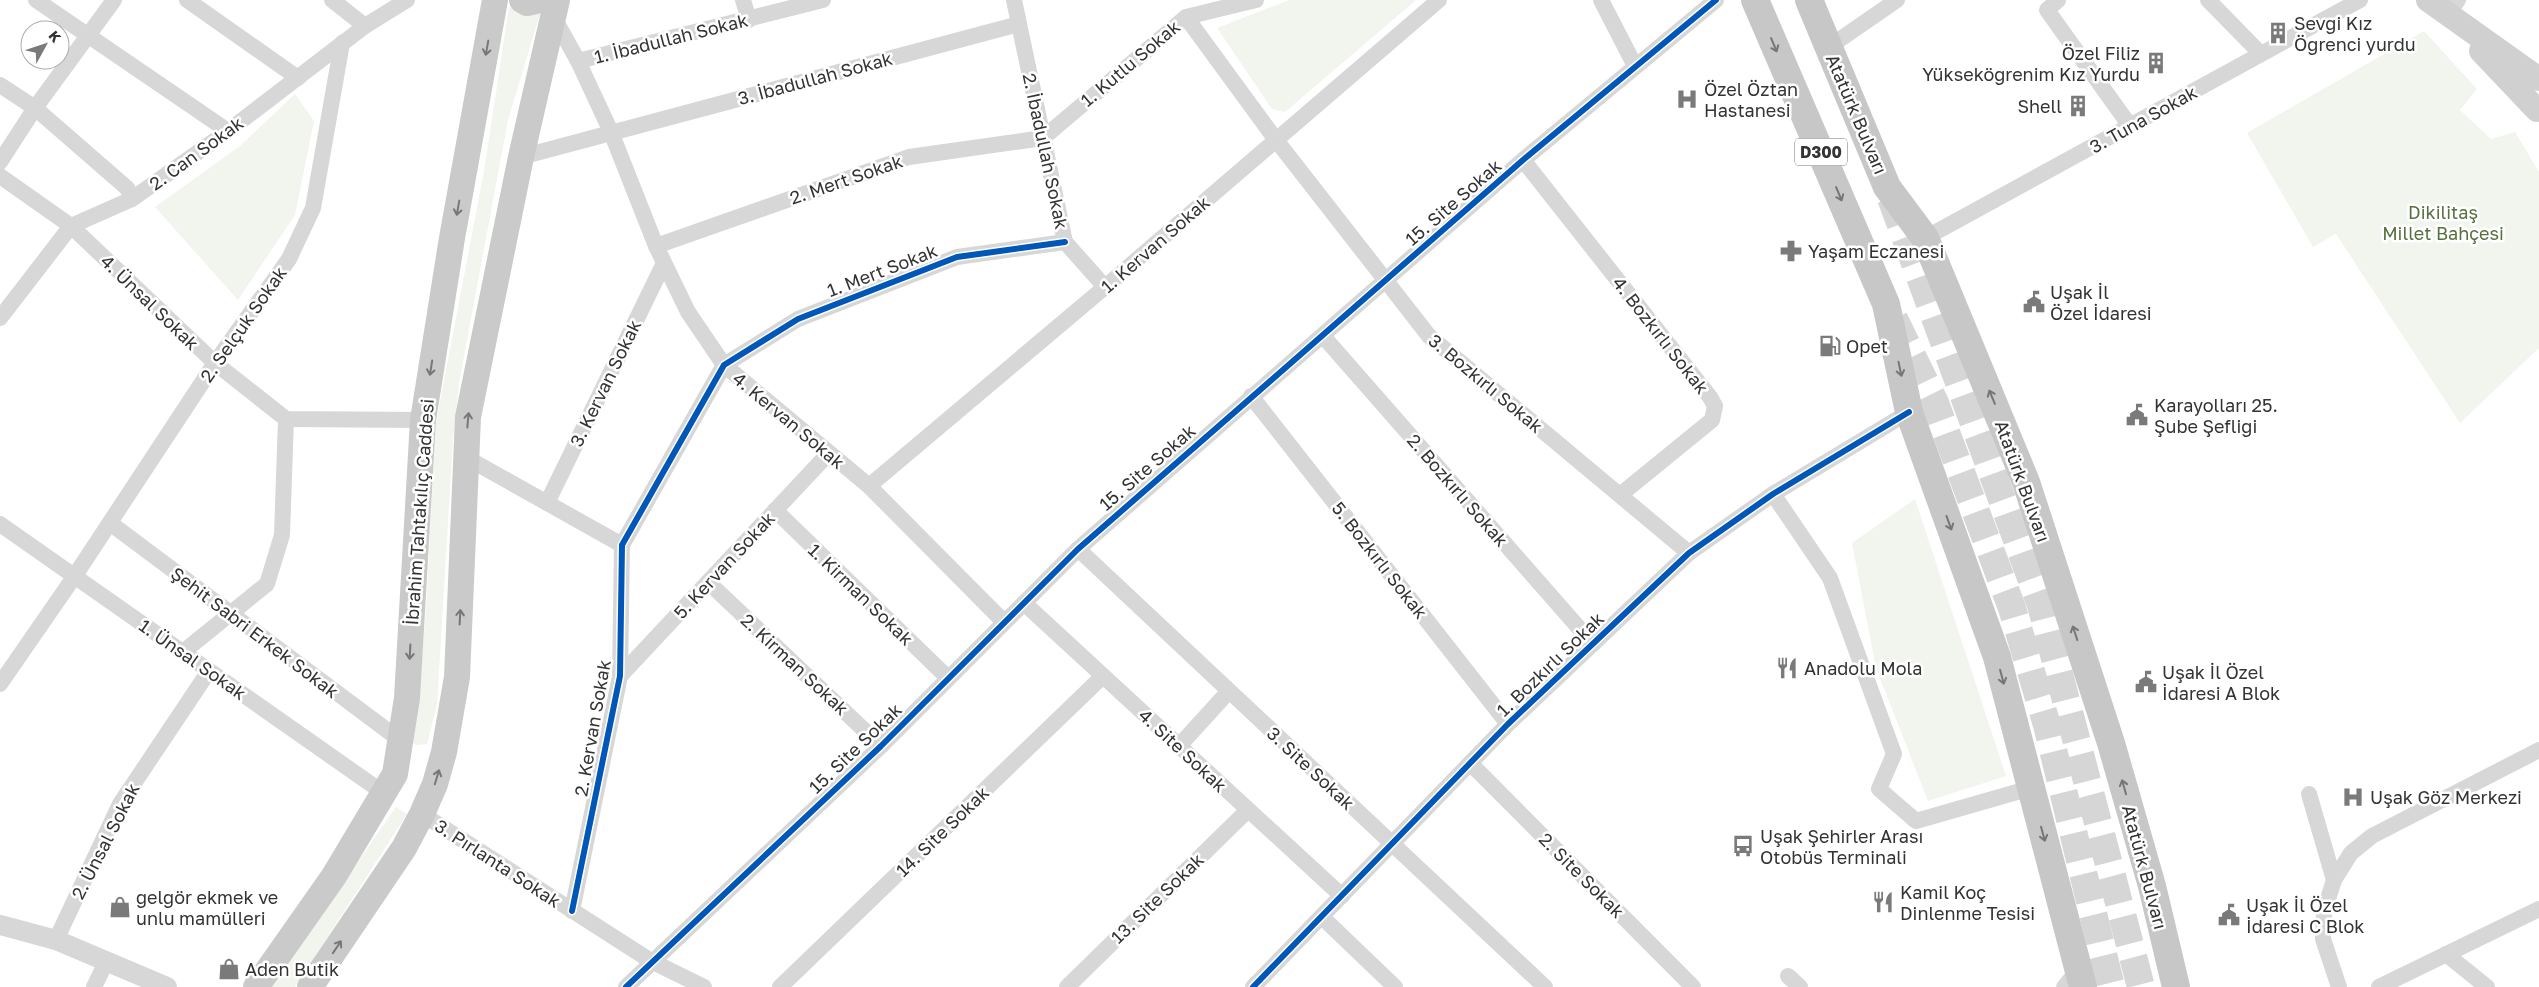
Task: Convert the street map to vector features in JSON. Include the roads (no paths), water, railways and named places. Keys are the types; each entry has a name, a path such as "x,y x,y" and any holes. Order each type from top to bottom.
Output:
{"highway":[{"name":"D300","path":"1755,0 1886,304 1909,412"},
{"name":"Atatürk Bulvarı","path":"1809,0 1887,187 1925,238 1996,405 2026,482 2111,743 2152,886 2176,987"},
{"path":"1909,412 1997,657 2031,788 2075,981"}],"main road":[{"name":"İbrahim Tahtakılıç Caddesi","path":"256,987 334,876 385,794 395,774 407,698 423,420 452,238 496,0"},
{"path":"310,987 404,848 435,784 444,752 457,677 468,417 550,5 527,3 522,0"},
{"path":"2428,0 2453,8 2539,79"},
{"path":"2453,8 2538,105"},
{"path":"385,794 422,814"}],"street":[{"path":"36,0 228,131"},
{"path":"0,162 35,108 114,0"},
{"path":"187,0 298,78"},
{"path":"332,0 365,26"},
{"name":"2. Can Sokak","path":"0,318 71,226 132,199 228,131 365,26 407,0"},
{"path":"743,0 749,20"},
{"name":"1. İbadullah Sokak","path":"578,61 749,20 823,0"},
{"name":"2. İbadullah Sokak","path":"1014,0 1065,242 1105,288"},
{"name":"1. Kutlu Sokak","path":"1043,138 1186,17 1256,0"},
{"name":"1. Kervan Sokak","path":"869,486 1105,288 1439,0"},
{"path":"1601,0 1635,66"},
{"name":"15. Site Sokak","path":"626,987 651,961 881,746 1078,549 1523,160 1716,0"},
{"path":"1828,46 1897,0"},
{"path":"2208,0 2261,54"},
{"name":"3. Tuna Sokak","path":"1925,238 2360,0"},
{"path":"2048,3 2130,126"},
{"name":"4. Kervan Sokak","path":"550,5 611,132 664,263 688,312 724,365 828,454 869,486 1004,622"},
{"name":"3. Bozkırlı Sokak","path":"1186,17 1276,140 1429,336 1689,553"},
{"name":"3. İbadullah Sokak","path":"521,157 1019,24"},
{"name":"2. Selçuk Sokak","path":"0,684 110,523 215,363 289,259 313,208 342,43"},
{"path":"0,85 35,108 127,188 132,199"},
{"name":"2. Mert Sokak","path":"656,246 909,157 1043,138"},
{"name":"4. Bozkırlı Sokak","path":"1523,160 1710,397 1715,406 1712,420 1620,495"},
{"name":"4. Ünsal Sokak","path":"0,176 71,226 215,363 286,419"},
{"name":"1. Mert Sokak","path":"724,365 798,319 957,257 1065,242"},
{"name":"3. Kervan Sokak","path":"546,503 664,263"},
{"name":"2. Bozkırlı Sokak","path":"1323,336 1593,644"},
{"name":"2. Kervan Sokak","path":"572,911 620,676 622,545 724,365"},
{"name":"5. Bozkırlı Sokak","path":"1251,396 1508,724"},
{"name":"1. Bozkırlı Sokak","path":"1261,984 1322,917 1508,724 1689,553 1773,494 1909,412"},
{"path":"183,652 267,584 282,535 286,419 423,420"},
{"name":"5. Kervan Sokak","path":"620,676 828,454"},
{"path":"467,458 622,545"},
{"path":"1773,494 1830,578 1894,754 1879,790 1916,820 2031,788"},
{"name":"1. Kirman Sokak","path":"776,510 947,678"},
{"name":"Şehit Sabri Erkek Sokak","path":"110,523 400,740"},
{"name":"1. Ünsal Sokak","path":"0,524 385,794"},
{"name":"3. Site Sokak","path":"1078,549 1544,987"},
{"name":"2. Kirman Sokak","path":"708,582 881,746"},
{"name":"4. Site Sokak","path":"1024,603 1342,896"},
{"name":"2. Ünsal Sokak","path":"56,940 120,804 209,671"},
{"name":"14. Site Sokak","path":"780,987 1103,676"},
{"path":"1179,746 1229,691"},
{"path":"2339,987 2323,940 2324,912 2334,880 2350,853 2372,836 2539,750"},
{"name":"2. Site Sokak","path":"1471,764 1694,987"},
{"path":"2309,794 2334,880"},
{"name":"13. Site Sokak","path":"1067,987 1248,810"},
{"name":"3. Pırlanta Sokak","path":"422,814 651,961 704,987"},
{"path":"2379,987 2539,910"},
{"path":"1322,917 1395,987"},
{"path":"1,929 56,940 171,986"},
{"path":"2446,954 2487,987"},
{"path":"94,987 107,960"}],"tunnel":[{"path":"1891,198 2041,605 2141,987"},
{"path":"1894,319 1935,403 2012,608 2047,725 2111,987"}],"place":[{"name":"Sevgi Kız Öğrenci yurdu","path":"2278,33"},
{"name":"Özel Filiz Yükseköğrenim Kız Yurdu","path":"2156,63"},
{"name":"Özel Öztan Hastanesi","path":"1687,99"},
{"name":"Shell","path":"2078,106"},
{"name":"Yaşam Eczanesi","path":"1791,251"},
{"name":"Uşak İl Özel İdaresi","path":"2034,302"},
{"name":"Opet","path":"1830,346"},
{"name":"Karayolları 25. Şube Şefliği","path":"2137,415"},
{"name":"Anadolu Mola","path":"1787,668"},
{"name":"Uşak İl Özel İdaresi A Blok","path":"2146,682"},
{"name":"Uşak Göz Merkezi","path":"2353,797"},
{"name":"Uşak Şehirler Arası Otobüs Terminali","path":"1743,846"},
{"name":"Kamil Koç Dinlenme Tesisi","path":"1883,902"},
{"name":"gelgör ekmek ve unlu mamülleri","path":"120,907"},
{"name":"Uşak İl Özel İdaresi C Blok","path":"2229,915"},
{"name":"Aden Butik","path":"229,969"}],"park label":[{"name":"Dikilitaş Millet Bahçesi","path":"2443,222"}]}
